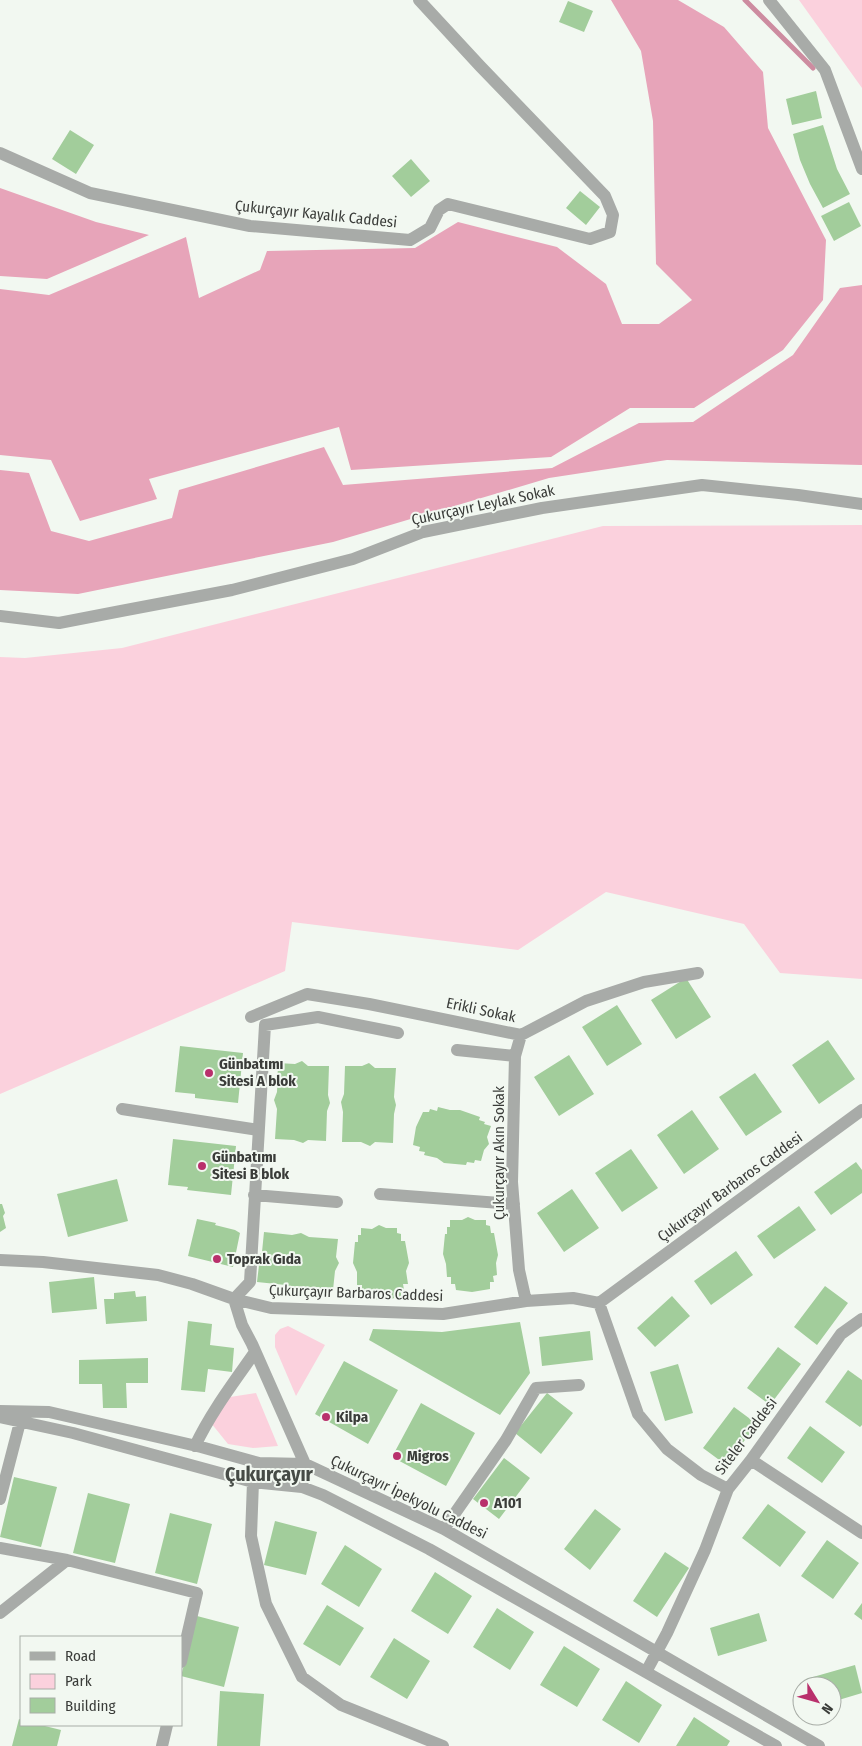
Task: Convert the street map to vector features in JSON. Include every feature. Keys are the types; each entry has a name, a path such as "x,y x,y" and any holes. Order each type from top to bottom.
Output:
{"street":[{"name":"Çukurçayır Kayalık Caddesi","path":"0,153 90,193 250,226 410,240 430,228 439,210 448,204 590,239 610,232 613,216 605,196 419,0"},
{"path":"769,0 825,70 862,169"},
{"name":"Çukurçayır Leylak Sokak","path":"0,616 59,623 121,612 232,590 353,559 423,532 542,508 702,484 862,504"},
{"name":"Erikli Sokak","path":"252,1016 307,994 521,1035 586,1001 644,982 698,974"},
{"path":"302,1487 305,1464 242,1325 234,1300 250,1282 265,1024 318,1018 398,1033"},
{"name":"Çukurçayır Akın Sokak","path":"521,1035 515,1056 512,1182 519,1270 526,1301"},
{"path":"457,1050 515,1056"},
{"path":"122,1110 258,1130"},
{"name":"Çukurçayır Barbaros Caddesi","path":"0,1260 90,1266 158,1275 192,1284 234,1300 271,1308 444,1314 526,1301 573,1298 599,1303 862,1110"},
{"path":"380,1194 514,1204"},
{"path":"254,1195 337,1202"},
{"path":"599,1303 638,1414 668,1449 701,1475 728,1489"},
{"name":"Siteler Caddesi","path":"646,1672 667,1633 705,1550 728,1489 840,1334 862,1319"},
{"path":"195,1446 202,1430 255,1352"},
{"path":"444,1529 506,1440 536,1388 579,1384"},
{"name":"Çukurçayır İpekyolu Caddesi","path":"0,1411 49,1412 259,1463 305,1464 444,1529 819,1746"},
{"path":"0,1417 73,1433 252,1482 302,1487 429,1549 776,1746"},
{"path":"0,1499 20,1422"},
{"path":"750,1460 862,1533"},
{"path":"252,1482 251,1536 266,1604 302,1677 340,1705 443,1746"},
{"path":"0,1548 66,1560 197,1593 182,1658"},
{"path":"0,1613 66,1560"},
{"path":"162,1746 167,1726"}],"green space":[{"path":"799,0 862,0 862,88"},
{"path":"862,525 862,979 780,973 744,924 606,892 518,950 292,922 285,971 0,1094 0,657 25,658 122,648 603,526"},
{"path":"288,1326 325,1345 296,1396 275,1347 275,1335 280,1329"},
{"path":"256,1393 278,1446 253,1448 228,1444 211,1423 230,1397"}],"shaded area":[{"path":"611,0 678,0 724,27 763,72 768,128 826,240 823,300 783,350 694,408 630,408 551,457 351,470 339,427 149,479 157,499 80,521 51,460 0,455 0,289 49,295 186,237 199,298 260,270 267,251 415,248 458,222 557,247 606,284 622,324 659,324 692,300 656,264 653,121 641,51"},
{"path":"0,188 96,222 149,235 47,279 0,276"},
{"path":"862,285 862,465 667,460 549,478 333,542 78,594 0,590 0,470 29,473 51,531 89,541 172,518 179,490 324,447 343,485 552,468 639,423 693,422 793,355 840,288"}],"building":[{"path":"568,1 593,11 584,32 559,22"},
{"path":"816,91 822,118 792,125 786,99"},
{"path":"823,125 837,169 850,194 823,208 800,160 793,134"},
{"path":"70,130 94,145 76,174 52,159"},
{"path":"411,159 430,181 411,197 392,176"},
{"path":"580,191 600,207 586,225 566,208"},
{"path":"849,202 861,226 834,241 821,216"},
{"path":"686,978 711,1017 676,1039 651,1000"},
{"path":"617,1005 642,1044 607,1066 582,1027"},
{"path":"828,1040 855,1079 819,1104 792,1065"},
{"name":"Günbatımı Sitesi A blok","path":"180,1046 243,1053 238,1103 195,1098 195,1094 175,1092"},
{"path":"569,1055 594,1094 559,1116 534,1077"},
{"path":"302,1061 308,1066 329,1066 328,1095 330,1103 327,1111 326,1141 308,1140 303,1143 294,1140 275,1139 277,1109 274,1100 277,1092 278,1063 295,1064"},
{"path":"369,1063 375,1068 396,1068 393,1143 375,1142 370,1146 361,1142 342,1142 343,1112 341,1102 344,1094 345,1066 362,1066"},
{"path":"755,1073 782,1112 746,1136 719,1097"},
{"path":"438,1107 460,1110 480,1117 479,1120 491,1126 487,1137 489,1144 484,1150 481,1161 467,1162 466,1165 444,1163 437,1158 424,1155 425,1152 419,1151 420,1147 413,1145 416,1127 423,1112 429,1112 430,1109 437,1111"},
{"path":"692,1110 719,1149 684,1174 657,1135"},
{"name":"Günbatımı Sitesi B blok","path":"173,1139 236,1146 231,1195 187,1190 188,1187 168,1185"},
{"path":"631,1149 658,1188 622,1212 595,1173"},
{"path":"856,1162 862,1170 862,1193 831,1215 814,1192"},
{"path":"117,1179 128,1221 68,1237 57,1194"},
{"path":"572,1189 599,1228 564,1252 537,1213"},
{"path":"0,1204 2,1204 5,1213 3,1216 6,1228 0,1232"},
{"path":"799,1206 816,1230 774,1259 757,1236"},
{"path":"468,1217 475,1220 486,1220 486,1225 490,1226 491,1233 494,1233 498,1255 496,1263 497,1275 493,1276 494,1282 490,1282 490,1289 472,1292 456,1290 455,1284 451,1284 451,1277 447,1277 443,1254 447,1227 450,1227 450,1220 462,1220"},
{"path":"197,1219 216,1223 215,1225 240,1233 233,1267 188,1256"},
{"path":"379,1225 386,1228 397,1228 397,1233 401,1234 401,1241 405,1241 409,1263 406,1271 408,1284 403,1284 404,1290 401,1290 401,1297 383,1300 366,1298 365,1292 362,1292 362,1285 357,1285 357,1272 353,1263 355,1242 358,1242 358,1235 361,1235 361,1228 372,1229"},
{"path":"264,1232 292,1235 301,1233 309,1237 338,1239 336,1257 339,1263 335,1271 333,1290 303,1287 294,1289 286,1285 257,1282 259,1265 257,1258 262,1252"},
{"path":"736,1251 753,1275 711,1305 694,1281"},
{"path":"94,1277 97,1309 52,1313 49,1282"},
{"path":"825,1286 848,1303 817,1345 794,1327"},
{"path":"135,1291 136,1297 146,1296 147,1321 106,1324 104,1299 114,1299 114,1293"},
{"path":"672,1296 690,1316 655,1347 637,1328"},
{"path":"188,1321 212,1324 210,1345 234,1348 232,1372 208,1369 205,1392 181,1390"},
{"path":"520,1322 530,1373 500,1415 369,1340 373,1329 442,1332"},
{"path":"590,1331 593,1360 542,1366 539,1337"},
{"path":"778,1347 801,1364 770,1405 747,1388"},
{"path":"148,1358 148,1383 126,1383 127,1408 103,1408 102,1384 79,1384 79,1360"},
{"path":"344,1361 398,1390 368,1444 315,1414"},
{"path":"678,1364 693,1413 665,1421 650,1372"},
{"path":"848,1370 862,1380 862,1425 860,1427 825,1402"},
{"path":"547,1393 573,1413 541,1454 515,1433"},
{"path":"421,1403 475,1433 446,1486 392,1457"},
{"path":"734,1407 757,1424 726,1465 703,1448"},
{"path":"810,1426 845,1452 822,1483 787,1458"},
{"path":"504,1458 530,1478 499,1519 473,1499"},
{"path":"14,1477 57,1487 41,1547 0,1537"},
{"path":"88,1493 130,1504 115,1563 73,1553"},
{"path":"768,1504 806,1532 780,1567 742,1538"},
{"path":"595,1509 621,1529 590,1570 564,1549"},
{"path":"170,1513 212,1524 197,1584 155,1573"},
{"path":"275,1521 317,1532 306,1575 264,1565"},
{"path":"827,1540 859,1563 833,1599 801,1576"},
{"path":"345,1545 382,1569 359,1607 321,1584"},
{"path":"665,1552 689,1568 657,1617 633,1601"},
{"path":"435,1572 472,1596 448,1634 411,1611"},
{"path":"862,1603 862,1620 854,1614"},
{"path":"327,1605 364,1628 340,1666 303,1644"},
{"path":"497,1608 534,1632 510,1670 473,1647"},
{"path":"759,1613 767,1641 718,1656 710,1628"},
{"path":"197,1616 239,1627 224,1687 182,1676"},
{"path":"394,1638 430,1661 407,1699 370,1677"},
{"path":"564,1646 600,1669 577,1707 540,1685"},
{"path":"855,1665 862,1693 842,1699 842,1676 816,1676"},
{"path":"626,1681 662,1705 639,1743 602,1720"},
{"path":"220,1691 264,1694 260,1746 217,1746"},
{"path":"694,1717 730,1741 727,1746 676,1746"},
{"path":"19,1719 20,1726 45,1726 61,1730 57,1746 12,1746"}],"waterway":[{"path":"745,0 813,68"}],"place":[{"name":"Günbatımı Sitesi A blok","path":"209,1073"},
{"name":"Günbatımı Sitesi B blok","path":"202,1166"},
{"name":"Toprak Gıda","path":"217,1259"},
{"name":"Kilpa","path":"326,1417"},
{"name":"Migros","path":"397,1456"},
{"name":"A101","path":"484,1503"}],"district":[{"name":"Çukurçayır","path":"269,1474"}]}
